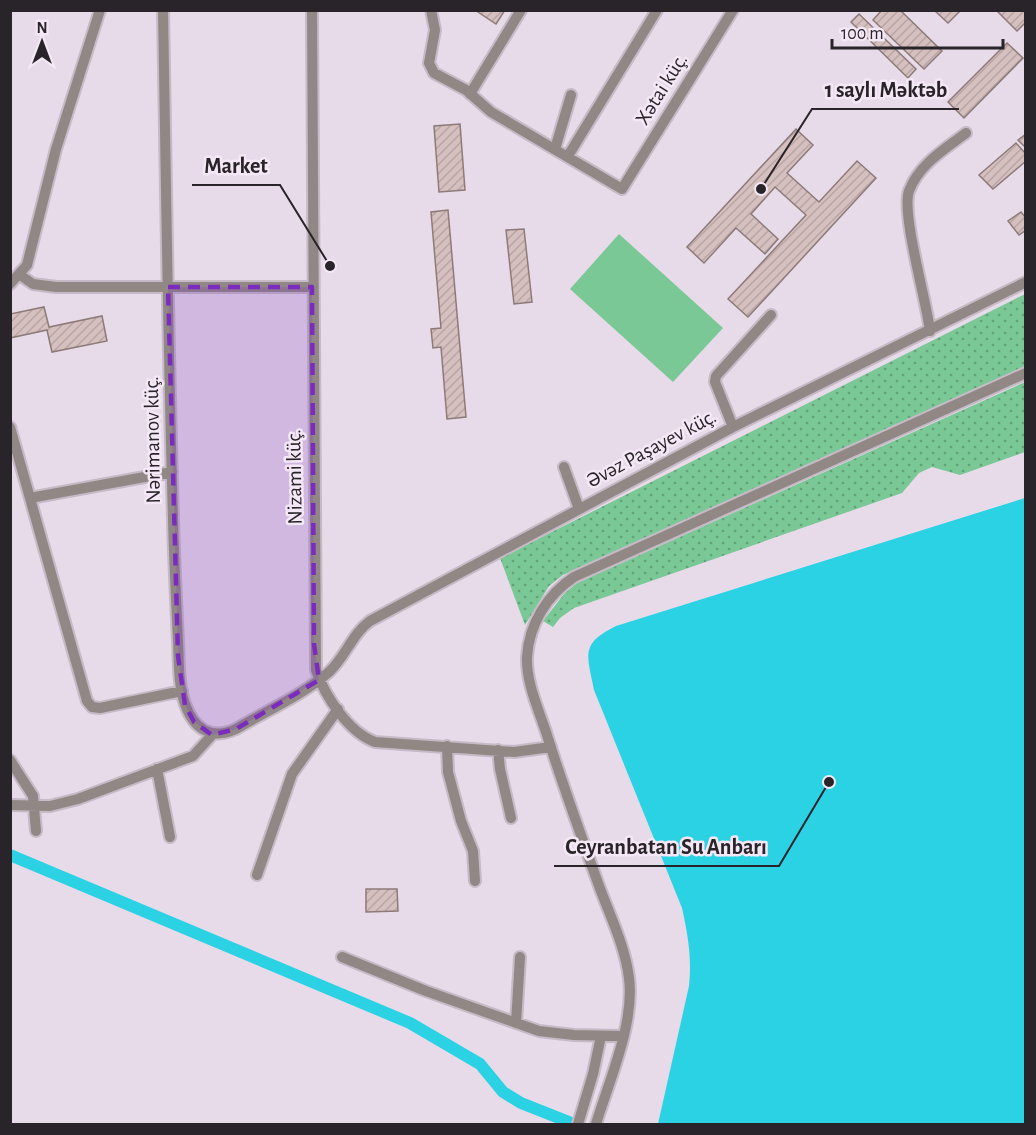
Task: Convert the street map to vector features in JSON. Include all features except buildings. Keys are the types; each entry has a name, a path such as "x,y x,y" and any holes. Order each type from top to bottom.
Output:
{"street":[{"path":"10,284 27,265 53,160 100,10"},
{"name":"Nərimanov küç.","path":"163,10 176,614 185,705 201,730 212,735"},
{"name":"Nizami küç.","path":"312,10 314,644 320,680 338,709 356,731 375,742 532,751 551,747"},
{"path":"431,10 435,30 430,68 470,94 491,112 568,156 657,10"},
{"path":"470,94 521,10"},
{"name":"Xətai küç.","path":"568,156 622,189 733,10"},
{"path":"555,149 571,95"},
{"path":"930,331 921,298 908,195 928,161 966,133"},
{"path":"20,275 33,284 56,287 312,287"},
{"name":"Əvəz Paşayev küç.","path":"320,680 338,662 353,637 370,621 733,427 1026,282"},
{"path":"733,427 715,382 716,376 771,315"},
{"path":"596,1125 622,1036 629,999 627,964 530,682 527,658 536,621 545,604 563,585 1026,373"},
{"path":"10,427 87,701 93,707 100,708 182,691"},
{"path":"564,467 579,509"},
{"path":"30,498 172,472"},
{"path":"10,805 50,806 78,799 192,756 212,735 224,735 236,729 320,680"},
{"path":"257,875 291,774 338,709"},
{"path":"447,746 448,772 460,821 473,851 475,881"},
{"path":"498,750 511,818"},
{"path":"10,760 30,788 36,831"},
{"path":"157,769 170,837"},
{"path":"342,957 426,991 516,1023 555,1034 622,1036"},
{"path":"516,1023 520,957"},
{"path":"578,1125 602,1036"}],"highlighted area":[{"path":"168,287 312,287 314,644 319,680 236,729 212,735 194,722 185,705 178,656"}],"green space":[{"path":"619,234 723,328 673,382 570,289"},
{"path":"1025,294 1025,366 563,575 549,586 525,625 500,558"},
{"path":"1025,382 1025,452 960,475 932,467 919,473 902,493 574,608 560,618 553,627 543,621 564,594 577,583"}],"water":[{"path":"1025,498 1025,1124 658,1124 689,986 688,937 682,908 594,690 588,659 591,645 604,632 616,626"}],"waterway":[{"path":"10,855 410,1023 480,1064 503,1092 521,1103 569,1122"}],"place":[{"name":"1 saylı Məktəb","path":"761,189"},
{"name":"Market","path":"330,266"},
{"name":"Ceyranbatan Su Anbarı","path":"829,782"}]}
